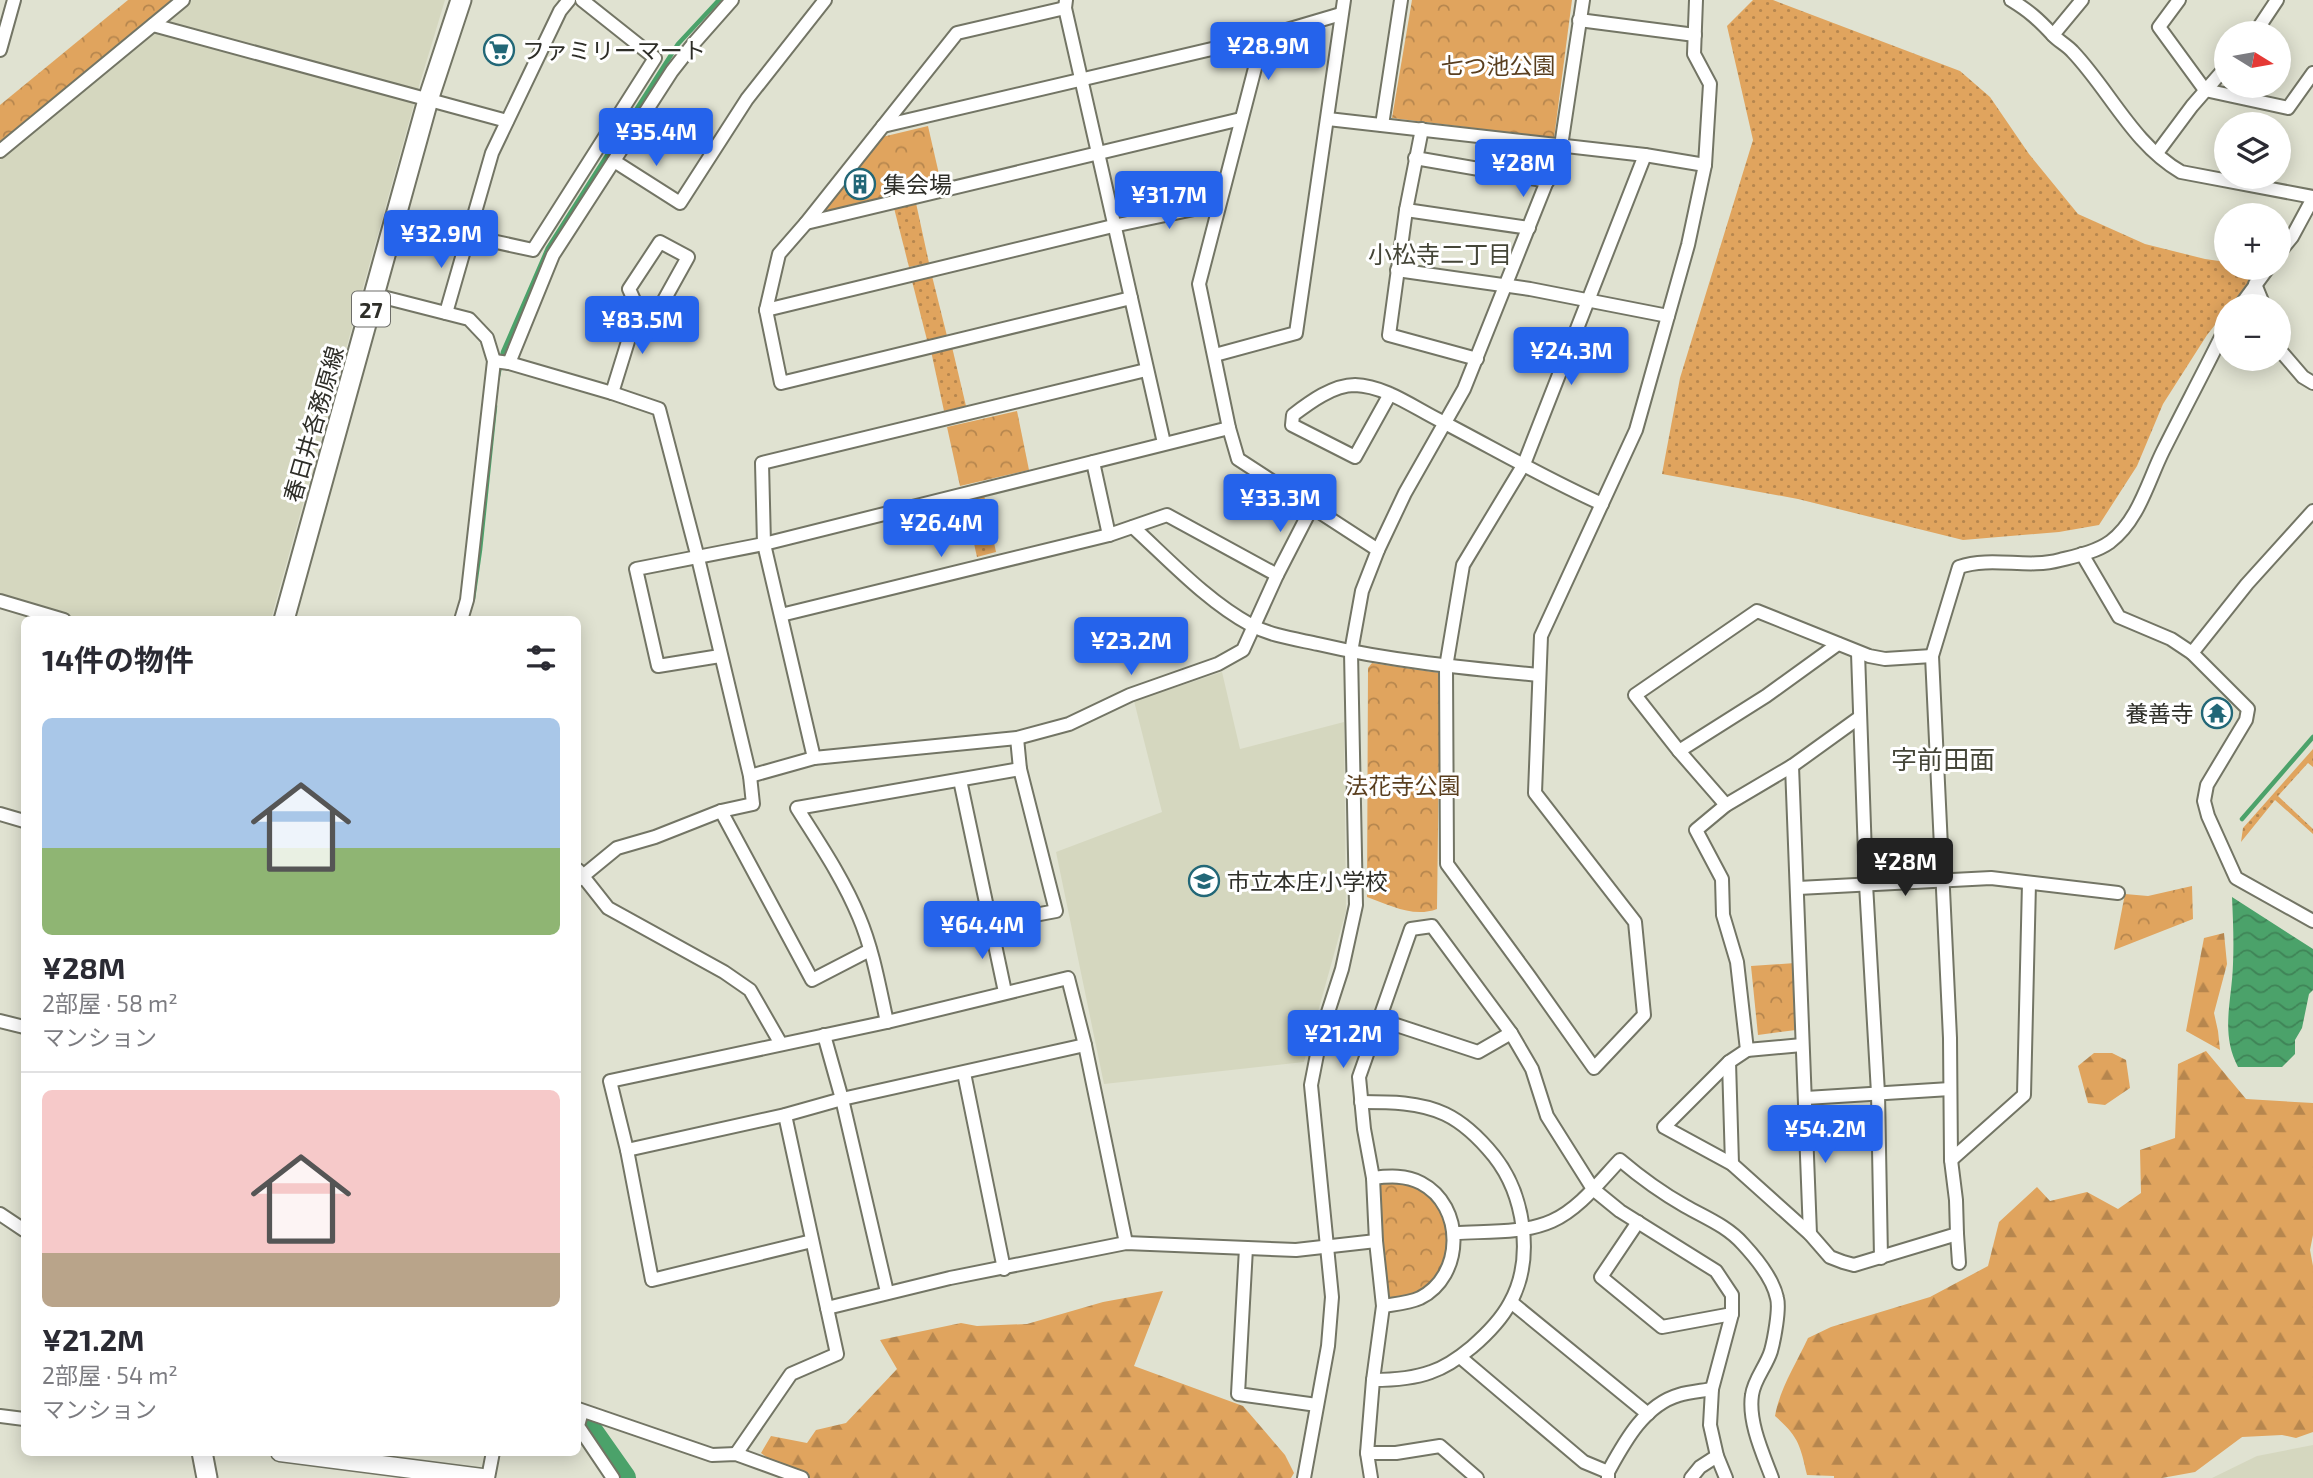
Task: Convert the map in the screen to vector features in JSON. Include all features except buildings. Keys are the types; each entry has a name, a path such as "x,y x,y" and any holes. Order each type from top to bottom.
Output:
{"main road":[{"name":"春日井各務原線","path":"286,616 428,100 461,0"},
{"path":"203,1456 206,1478"}],"street":[{"path":"0,50 14,0"},
{"path":"0,151 183,0"},
{"path":"446,313 492,153 560,11 569,0"},
{"path":"469,236 533,250 655,58 582,0"},
{"path":"509,363 553,255 672,71 732,0"},
{"path":"614,162 680,204 747,99 825,0"},
{"path":"1215,355 1296,333 1344,0"},
{"path":"1382,125 1401,0"},
{"path":"1304,1478 1328,1346 1332,1297 1311,1085 1321,1034 1342,969 1356,905 1351,652 1362,591 1405,493 1464,389 1548,181 1561,146 1570,101 1583,0"},
{"path":"1645,155 1524,464 1463,565 1446,667 1447,864 1594,1068 1644,1015 1635,922 1535,793 1541,636 1636,430 1688,245 1705,165 1710,85 1694,54 1696,0"},
{"path":"2011,0 2029,10 2073,51 2141,139 2181,172 2313,198 2291,238"},
{"path":"2053,35 2082,0"},
{"path":"2179,0 2159,27 2205,90 2288,108 2313,73"},
{"path":"2263,21 2277,0"},
{"path":"1131,298 781,383 766,310 779,254 957,33 1066,4 1113,226 1131,298 1164,443"},
{"path":"883,126 1263,37 1341,13"},
{"path":"1579,20 1695,35"},
{"path":"153,25 507,121"},
{"path":"1263,37 1199,284 1229,428 1238,459 1378,550"},
{"path":"2157,153 2214,80"},
{"path":"806,223 1241,119"},
{"path":"1328,119 1645,155 1705,165"},
{"path":"1422,128 1406,211 1389,335 1476,359"},
{"path":"1415,159 1548,181"},
{"path":"766,310 1113,226 1218,204"},
{"path":"1406,211 1529,228"},
{"path":"612,393 638,309 629,289 660,242 688,257 658,310 638,309"},
{"path":"1397,270 1588,300 1668,316"},
{"path":"2248,294 2258,280"},
{"path":"2255,284 2259,294"},
{"path":"374,295 469,319 487,338 494,361 467,600 462,616"},
{"path":"1959,1263 1951,1160 1949,1014 1932,656 1959,567 2004,562 2037,565 2082,554 2110,542 2122,530 2143,500 2162,452 2214,350"},
{"path":"494,361 509,363 659,409 750,776 753,804 721,811 617,848 581,874"},
{"path":"2291,363 2303,377 2313,383"},
{"path":"814,758 764,544 762,463 1146,370"},
{"path":"1390,394 1355,457 1293,425 1293,415 1315,398 1352,385 1373,387 1390,394 1602,504"},
{"path":"720,656 658,666 636,569 764,544 1229,428"},
{"path":"1093,462 1109,535"},
{"path":"750,776 814,758 1017,738 1069,724 1130,695 1219,664 1243,650 1312,507"},
{"path":"2192,653 2247,584 2313,511"},
{"path":"781,615 1109,535 1167,515 1277,575"},
{"path":"1133,527 1228,611 1274,635 1351,652 1446,667 1539,675"},
{"path":"2082,554 2119,617 2171,639 2192,653 2248,709 2246,720 2207,785 2204,802 2208,817 2236,878 2313,921"},
{"path":"0,601 51,616"},
{"path":"1726,805 1635,695 1757,611 1858,653 1885,659 1932,656"},
{"path":"1679,751 1766,696 1838,644"},
{"path":"1858,653 1866,884 1878,1093 1881,1258"},
{"path":"1747,1050 1737,962 1723,915 1722,878 1696,830 1726,805 1792,766 1860,718"},
{"path":"992,923 1056,911 1020,769 1017,738"},
{"path":"1792,766 1810,1234"},
{"path":"887,1021 859,916 834,868 797,808 1020,769"},
{"path":"960,780 1005,992"},
{"path":"721,811 812,980 870,950"},
{"path":"0,814 21,820"},
{"path":"581,877 608,908 724,972 750,990 780,1044"},
{"path":"1798,888 1991,878 2118,893"},
{"path":"1951,1160 2024,1095 2029,883"},
{"path":"1371,1478 1367,1453 1383,1306 1373,1178 1364,1129 1359,1077 1410,929 1432,926 1511,1033 1532,1069 1548,1116 1593,1189 1638,1222 1716,1271 1732,1295 1732,1314 1712,1389 1710,1425 1717,1457 1726,1478"},
{"path":"812,1241 652,1280 627,1150 610,1081 887,1021 1068,978 1085,1045 1126,1243"},
{"path":"1378,1019 1478,1052 1511,1033"},
{"path":"0,1021 21,1026"},
{"path":"824,1035 842,1098 887,1292"},
{"path":"627,1150 785,1115 842,1098 1085,1045"},
{"path":"1802,1045 1747,1050 1729,1062 1664,1128 1732,1164 1810,1234 1830,1257 1843,1262 1854,1265 1957,1234"},
{"path":"1729,1062 1732,1164"},
{"path":"964,1073 1004,1269"},
{"path":"1806,1098 1950,1088"},
{"path":"1361,1102 1395,1102 1422,1106 1446,1115 1468,1130 1487,1147 1505,1170 1516,1196 1522,1228 1520,1279 1511,1302 1498,1321 1460,1357 1434,1372 1415,1377 1373,1380"},
{"path":"736,1454 791,1374 837,1354 785,1115"},
{"path":"1455,1233 1522,1228 1551,1221 1569,1210 1593,1189 1620,1160 1686,1207 1714,1220 1731,1232 1763,1269 1778,1299 1770,1352 1754,1386 1752,1407 1758,1439 1772,1478"},
{"path":"1373,1178 1389,1176 1420,1182 1431,1190 1447,1210 1455,1233 1450,1266 1442,1280 1420,1298 1383,1306"},
{"path":"0,1214 21,1228"},
{"path":"1638,1222 1601,1277 1662,1327 1732,1314"},
{"path":"827,1308 887,1292 1126,1243 1296,1250 1376,1241"},
{"path":"1246,1248 1238,1394 1317,1405"},
{"path":"1511,1302 1648,1414"},
{"path":"1460,1357 1584,1462 1608,1475 1628,1436 1648,1414 1676,1395 1712,1389"},
{"path":"581,1410 712,1455 736,1454 802,1478"},
{"path":"0,1416 21,1419"},
{"path":"581,1430 613,1478"},
{"path":"1367,1453 1396,1453 1440,1446 1477,1478"},
{"path":"311,1456 482,1478"},
{"path":"488,1478 492,1456"},
{"path":"1691,1478 1700,1467 1717,1457"}],"shaded area":[{"path":"192,0 445,0 272,616 71,616 0,596 0,160"},
{"name":"市立本庄小学校","path":"1222,672 1240,749 1344,722 1346,911 1304,1062 1104,1084 1056,852 1162,812 1134,701"},
{"path":"2313,1445 2313,1478 2212,1478 2257,1456"}],"green space":[{"path":"128,0 191,0 0,159 0,105"},
{"name":"七つ池公園","path":"1412,0 1572,0 1554,138 1392,118"},
{"path":"1753,0 1773,0 1960,71 1990,97 2029,154 2078,214 2145,244 2214,260 2214,280 2251,280 2239,294 2214,294 2214,326 2163,404 2137,466 2099,525 2059,532 1963,540 1798,499 1662,474 1680,378 1753,140 1727,26"},
{"path":"928,126 941,183 820,213 882,137"},
{"path":"916,203 929,263 909,267 894,208"},
{"path":"932,276 947,336 927,340 912,281"},
{"path":"952,347 966,406 944,411 931,351"},
{"path":"1017,411 1029,470 960,486 947,427"},
{"path":"984,495 996,552 977,557 964,499"},
{"name":"法花寺公園","path":"1372,663 1440,673 1437,909 1410,911 1367,897 1368,668"},
{"path":"2313,749 2313,767 2308,763 2278,796 2313,829 2313,834 2275,800 2241,842 2243,828"},
{"path":"2192,886 2193,919 2114,950 2125,894 2148,896"},
{"path":"2224,933 2227,964 2214,1013 2220,1050 2186,1031 2204,938"},
{"path":"1795,963 1796,1030 1758,1035 1751,966"},
{"path":"2206,1051 2246,1099 2313,1103 2313,1235 2310,1250 2313,1266 2313,1432 2296,1438 2282,1435 2242,1437 2195,1472 2162,1478 1834,1478 1807,1475 1797,1442 1775,1416 1784,1386 1808,1338 1831,1327 1930,1297 1988,1266 1999,1222 2037,1187 2050,1201 2087,1192 2118,1209 2141,1193 2140,1150 2175,1138 2178,1064"},
{"path":"2094,1053 2112,1053 2126,1060 2130,1088 2105,1105 2088,1103 2078,1066"},
{"path":"1389,1179 1417,1185 1429,1195 1443,1216 1449,1243 1444,1268 1433,1283 1414,1294 1385,1302 1377,1180"},
{"path":"1163,1291 1134,1366 1243,1406 1285,1455 1294,1473 1291,1478 794,1478 761,1453 771,1436 807,1443 816,1430 846,1423 897,1369 880,1340 961,1323 977,1326 1027,1324 1103,1302"}],"water":[{"path":"2232,897 2313,949 2313,990 2309,994 2302,1028 2295,1040 2295,1054 2282,1067 2238,1067 2229,1042 2228,1017 2233,955"}],"waterway":[{"path":"498,376 503,352 548,248 678,44 719,0"},
{"path":"473,599 495,406"},
{"path":"2242,819 2313,737"},
{"path":"586,1424 624,1478"}],"place":[{"name":"ファミリーマート","path":"499,50"},
{"name":"集会場","path":"860,184"},
{"name":"養善寺","path":"2217,713"},
{"name":"市立本庄小学校","path":"1204,881"}],"district":[{"name":"小松寺二丁目","path":"1440,253"},
{"name":"字前田面","path":"1943,758"}]}
